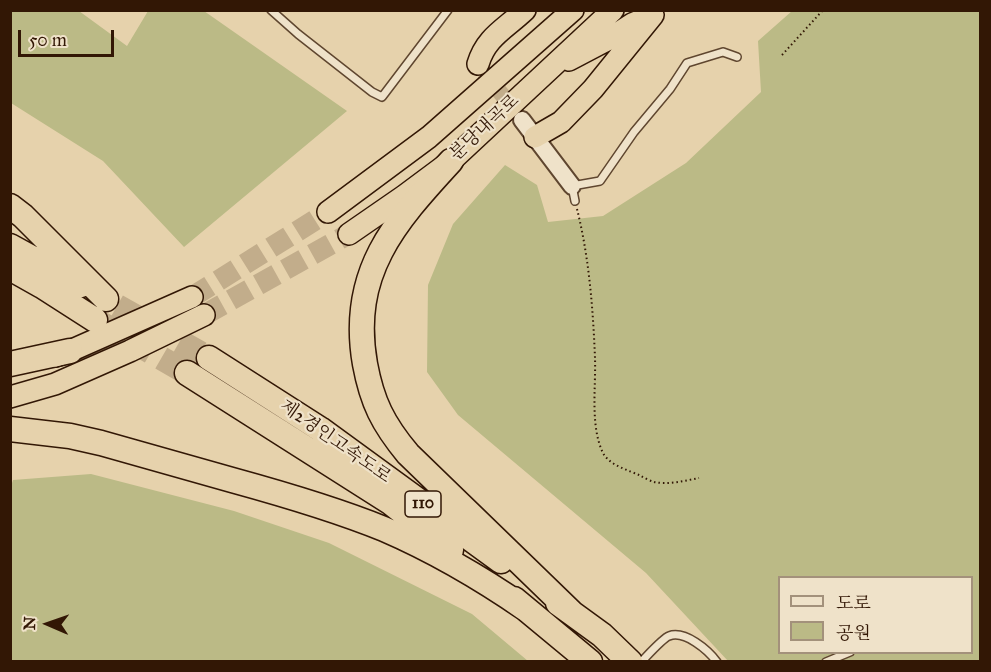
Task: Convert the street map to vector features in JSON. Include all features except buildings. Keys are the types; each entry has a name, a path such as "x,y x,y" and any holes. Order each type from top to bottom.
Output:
{"highway":[{"path":"478,64 488,42 525,10"},
{"name":"분당내곡로","path":"328,212 430,135 573,10"},
{"name":"분당내곡로","path":"349,234 404,196 450,160 613,10"},
{"path":"542,75 632,24 658,13"},
{"path":"535,137 561,122 593,89 658,13"},
{"path":"450,160 418,197 387,239 367,284 363,305 362,347 373,397 382,419 408,454 571,612"},
{"path":"10,206 24,216 106,308"},
{"path":"10,246 106,308"},
{"path":"10,268 42,286 106,308"},
{"path":"10,371 70,351 192,297"},
{"path":"10,397 55,384 204,315"},
{"path":"10,363 70,351"},
{"name":"제2경인고속도로","path":"209,358 320,429 571,612 630,662"},
{"name":"제2경인고속도로","path":"187,373 390,502 590,662"},
{"path":"10,429 70,436 101,443 287,495 352,516 413,542 452,562 526,609"}],"street":[{"path":"522,120 574,194"}],"lane":[{"path":"271,10 298,34 372,92 382,97 448,10"},
{"path":"574,194 600,181 687,63 723,52 737,57"},
{"path":"641,662 668,636 682,634 712,654 717,662"},
{"path":"826,662 845,654"}],"path":[{"path":"782,55 823,10"},
{"path":"574,194 584,235 588,268 595,360 596,428 604,454 614,464 653,482 675,483 699,478"}],"green space":[{"path":"10,11 79,11 127,46 148,11 204,11 347,111 184,247 103,161 11,103"},
{"path":"792,11 980,11 980,661 728,661 646,573 458,415 427,372 428,285 453,224 505,165 537,185 548,222 603,216 686,163 761,92 758,41"},
{"path":"91,474 234,511 329,543 472,614 528,661 11,661 11,486 13,480"}],"tunnel":[{"path":"484,72 518,115"},
{"path":"192,297 328,212"},
{"path":"204,315 349,234"},
{"path":"117,306 209,358"},
{"path":"99,322 187,373"}]}
